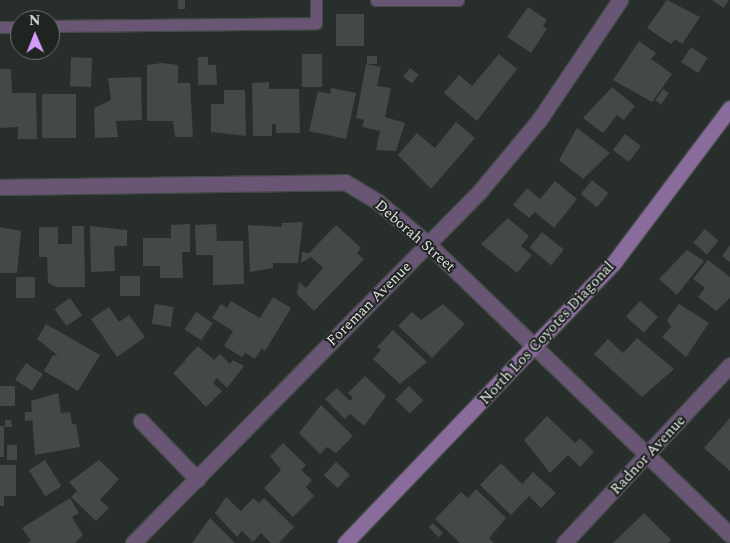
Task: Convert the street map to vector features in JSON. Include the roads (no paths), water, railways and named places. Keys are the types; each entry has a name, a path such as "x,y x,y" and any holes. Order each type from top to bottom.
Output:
{"main road":[{"name":"North Los Coyotes Diagonal","path":"345,543 536,347 615,262 730,108"}],"street":[{"name":"Foreman Avenue","path":"133,543 480,191 539,120 620,0"},
{"name":"Deborah Street","path":"0,187 344,182 378,202 428,244 730,535"},
{"name":"Radnor Avenue","path":"564,543 648,457 730,365"},
{"path":"141,421 196,479"}],"lane":[{"path":"60,26 316,23 316,0"},
{"path":"376,0 458,0"}]}
